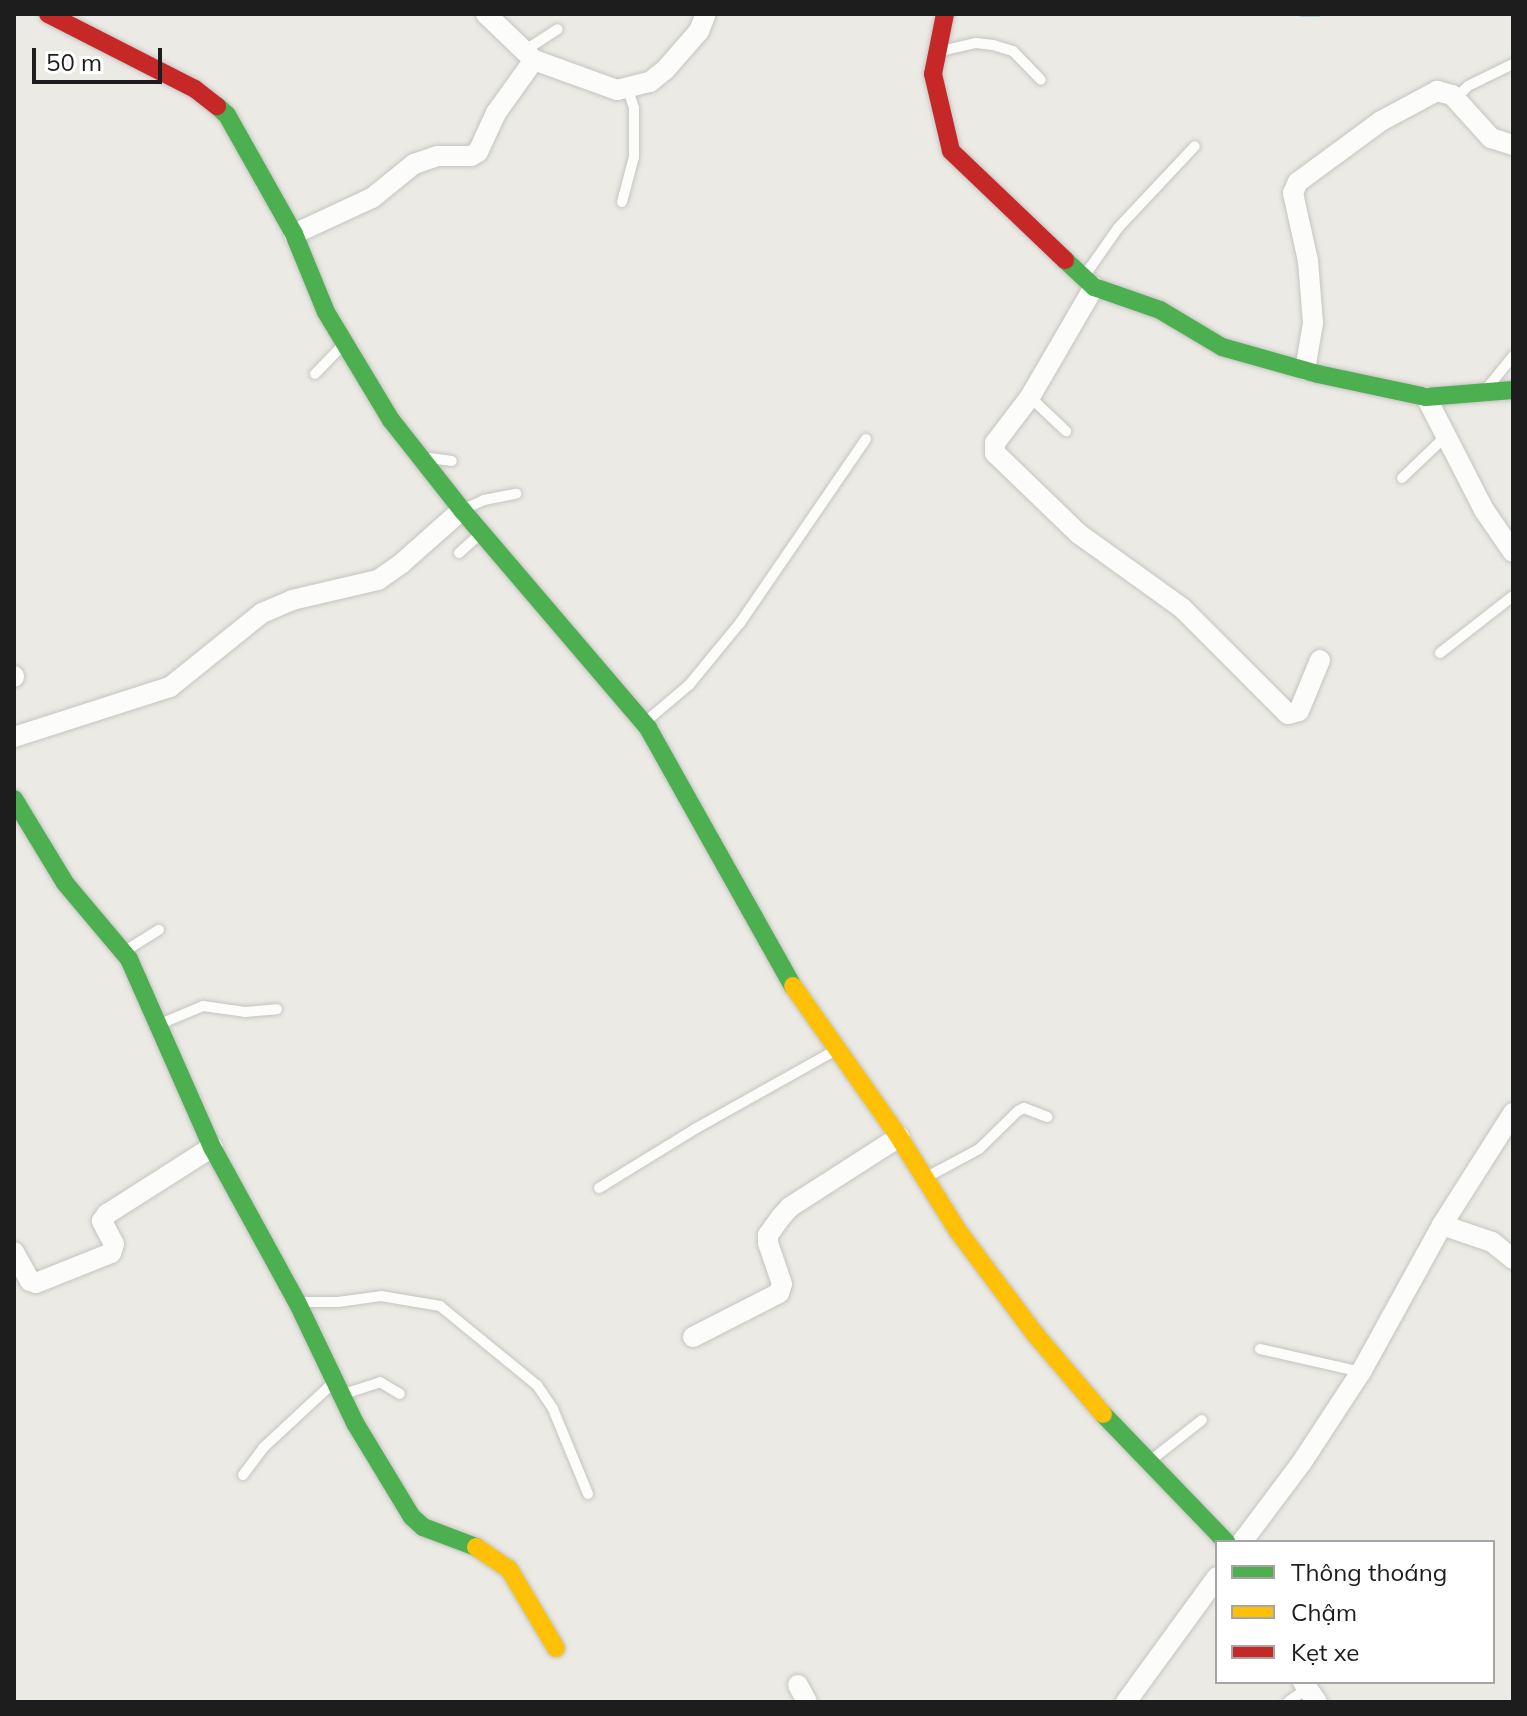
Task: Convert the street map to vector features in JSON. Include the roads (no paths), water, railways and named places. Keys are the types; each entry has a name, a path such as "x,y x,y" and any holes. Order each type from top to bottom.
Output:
{"street":[{"path":"48,14 214,103 238,131 294,234 326,312 391,420 462,510 644,723 798,994 899,1137 958,1231 1035,1334 1147,1463 1224,1540"},
{"path":"486,14 529,56 592,84 628,89 650,82 665,70 699,31 706,14"},
{"path":"945,14 933,74 951,151 1088,283 1160,310 1222,347 1305,370 1426,397 1513,390"},
{"path":"294,234 372,198 414,164 437,156 471,156 478,152 496,113 529,56"},
{"path":"1305,370 1312,333 1312,308 1308,261 1294,189 1334,154 1411,102 1437,91 1445,91 1456,98 1491,138 1513,145"},
{"path":"1088,283 1030,397 995,443 995,453 1079,534 1182,608 1288,714 1299,711 1320,660"},
{"path":"1426,397 1484,510 1513,552"},
{"path":"14,737 170,687 262,613 292,600 378,580 462,510"},
{"path":"16,807 65,883 123,952 212,1147 297,1302 339,1388 412,1517 423,1527 482,1549 509,1569 556,1648"},
{"path":"1244,1540 1302,1462 1361,1372 1442,1225 1513,1113"},
{"path":"693,1337 779,1293 782,1284 768,1235 781,1217 790,1207 899,1137"},
{"path":"14,1252 30,1281 36,1283 111,1253 114,1244 102,1221 107,1214 212,1147"},
{"path":"1442,1225 1492,1242 1513,1259"},
{"path":"1126,1702 1215,1580"}],"lane":[{"path":"529,56 558,29"},
{"path":"935,52 976,43 993,45 1013,51 1041,80"},
{"path":"1456,98 1477,80 1513,64"},
{"path":"622,202 635,144 634,108 628,89"},
{"path":"1088,283 1118,228 1195,146"},
{"path":"315,374 344,344"},
{"path":"1481,394 1513,356"},
{"path":"1030,397 1066,431"},
{"path":"1402,478 1446,436"},
{"path":"644,723 689,685 740,623 866,439"},
{"path":"420,457 452,461"},
{"path":"462,510 484,500 516,494"},
{"path":"459,553 482,533"},
{"path":"1440,653 1513,596"},
{"path":"123,952 159,930"},
{"path":"158,1025 203,1006 245,1012 277,1009"},
{"path":"599,1188 695,1129 838,1049"},
{"path":"925,1178 979,1149 1018,1111 1033,1110 1047,1117"},
{"path":"297,1302 338,1302 381,1296 440,1306 537,1385 553,1409 588,1494"},
{"path":"1260,1349 1361,1372"},
{"path":"243,1475 263,1448 339,1388 380,1382 400,1394"},
{"path":"1147,1463 1202,1420"},
{"path":"1288,1702 1309,1691"}],"waterway":[{"path":"1301,14 1318,14"}]}
